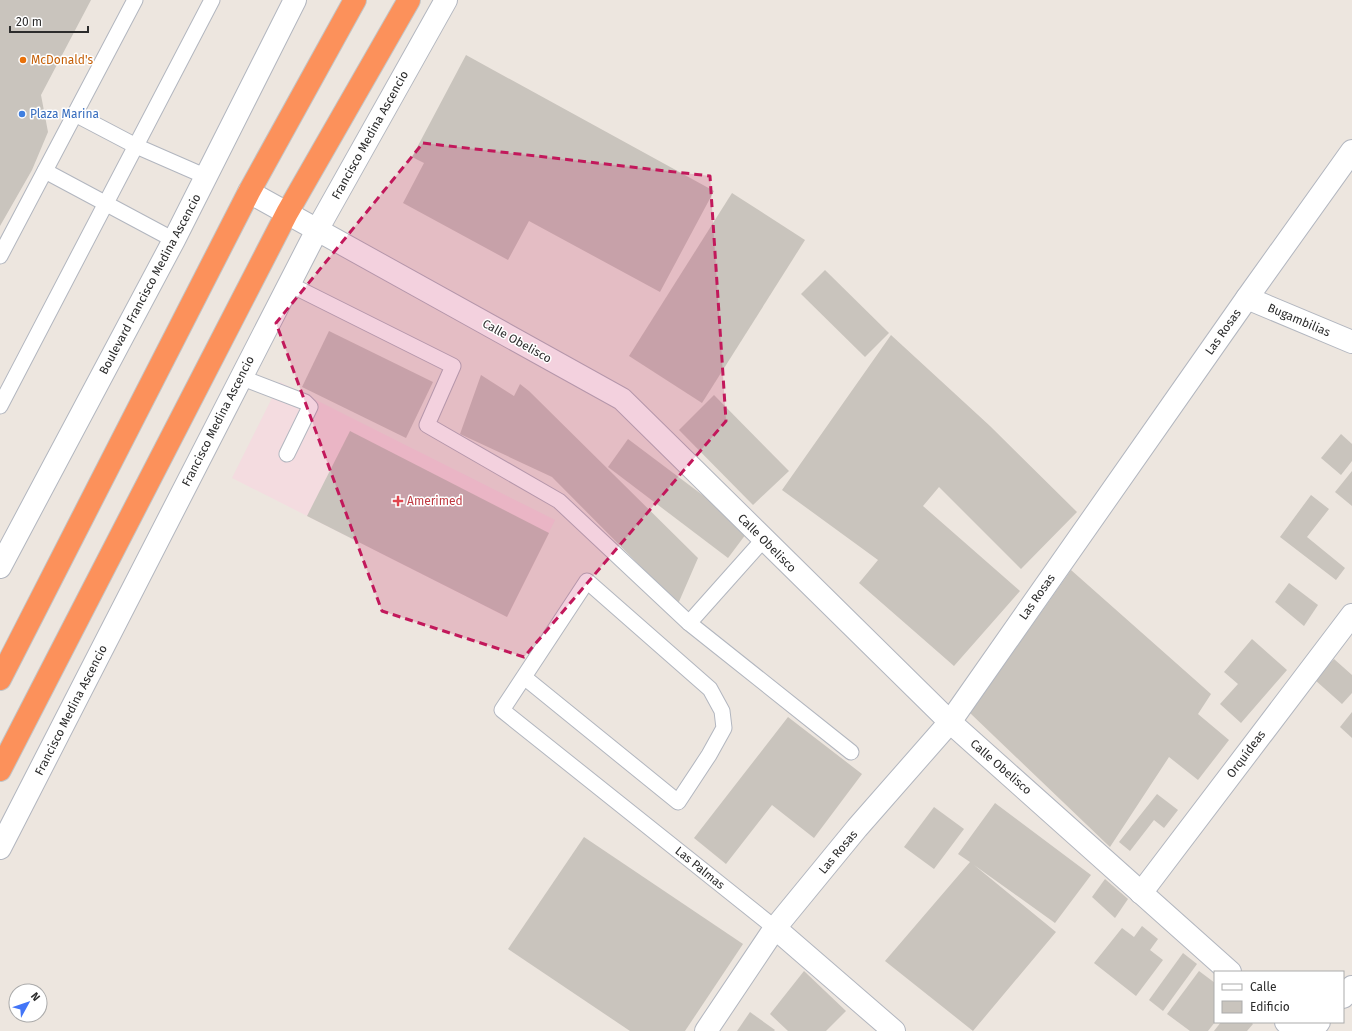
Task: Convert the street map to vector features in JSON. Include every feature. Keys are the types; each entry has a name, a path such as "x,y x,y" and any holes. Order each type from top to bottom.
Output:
{"highway":[{"path":"0,679 249,192 355,0"},
{"path":"0,770 287,213 409,0"}],"street":[{"name":"Boulevard Francisco Medina Ascencio","path":"0,566 6,540 174,240 295,0"},
{"name":"Francisco Medina Ascencio","path":"0,848 317,230 446,0"},
{"name":"Las Rosas","path":"706,1031 775,928 857,828 950,722 1246,298 1352,151"},
{"name":"Calle Obelisco","path":"249,192 622,399 763,540 950,722 1229,971"},
{"name":"Bugambilias","path":"1246,298 1352,342"},
{"name":"Orquídeas","path":"1141,892 1352,615"},
{"name":"Las Palmas","path":"775,928 894,1031"},
{"path":"1344,996 1352,987"},
{"path":"1287,1023 1296,1031"},
{"path":"1311,1031 1318,1023"}],"lane":[{"path":"0,256 136,0"},
{"path":"0,406 212,0"},
{"path":"75,114 136,146 207,177"},
{"path":"45,171 174,240"},
{"path":"289,284 453,366 427,425 559,501 689,623 851,752"},
{"path":"240,378 305,402 310,407 287,454"},
{"path":"689,623 763,540"},
{"path":"587,581 710,689 722,711 724,728 709,755 678,802 524,677 587,581"},
{"name":"Las Palmas","path":"524,677 502,710 775,928"}],"highlighted area":[{"path":"423,143 710,176 726,421 524,657 382,611 276,323"}],"shaded area":[{"name":"Amerimed","path":"280,382 555,520 507,617 232,478"}],"building":[{"name":"Plaza Marina","path":"0,0 91,0 41,95 48,132 32,170 0,226"},
{"path":"466,55 714,191 660,292 529,221 508,260 403,203 424,163 412,157"},
{"path":"732,193 805,240 702,403 629,356"},
{"path":"825,270 889,333 865,357 801,294"},
{"path":"329,331 433,382 406,438 302,387"},
{"path":"891,335 990,426 1077,512 1021,569 939,487 923,506 1020,591 954,666 859,583 878,560 782,490"},
{"path":"481,375 514,396 520,384 529,391 698,558 678,604 552,477 460,434"},
{"path":"714,395 789,471 753,505 679,430"},
{"name":"Amerimed","path":"350,431 549,533 507,617 307,516"},
{"path":"1341,434 1352,444 1352,461 1341,475 1321,458"},
{"path":"628,439 749,530 728,558 608,467"},
{"path":"1352,471 1352,506 1335,492"},
{"path":"1311,495 1329,509 1307,537 1345,568 1336,580 1280,537"},
{"path":"1071,570 1211,694 1198,714 1229,740 1198,780 1169,757 1110,847 970,713"},
{"path":"1289,583 1318,605 1304,626 1275,602"},
{"path":"1252,639 1287,670 1241,723 1220,704 1238,684 1224,672"},
{"path":"1334,659 1352,675 1352,693 1342,704 1315,680"},
{"path":"1352,712 1352,738 1340,727"},
{"path":"788,717 862,774 814,838 772,805 726,864 694,838"},
{"path":"1157,794 1178,810 1164,828 1154,820 1130,851 1119,842"},
{"path":"995,803 1091,875 1055,923 974,865 1056,932 973,1031 885,961 970,862 958,854"},
{"path":"934,807 964,829 934,869 904,847"},
{"path":"584,837 743,944 685,1031 630,1031 508,949"},
{"path":"1105,879 1128,899 1115,918 1092,897"},
{"path":"1142,926 1158,939 1150,950 1163,960 1136,996 1094,963 1122,928 1134,937"},
{"path":"1183,953 1197,964 1163,1011 1149,1000"},
{"path":"804,971 846,1011 826,1031 788,1031 770,1014"},
{"path":"1199,971 1214,982 1214,1023 1208,1031 1190,1031 1167,1014"},
{"path":"750,1012 775,1030 737,1031"},
{"path":"1220,1023 1253,1024 1247,1031 1214,1031"}],"place":[{"name":"McDonald's","path":"23,60"},
{"name":"Plaza Marina","path":"22,114"},
{"name":"Amerimed","path":"398,501"}]}
